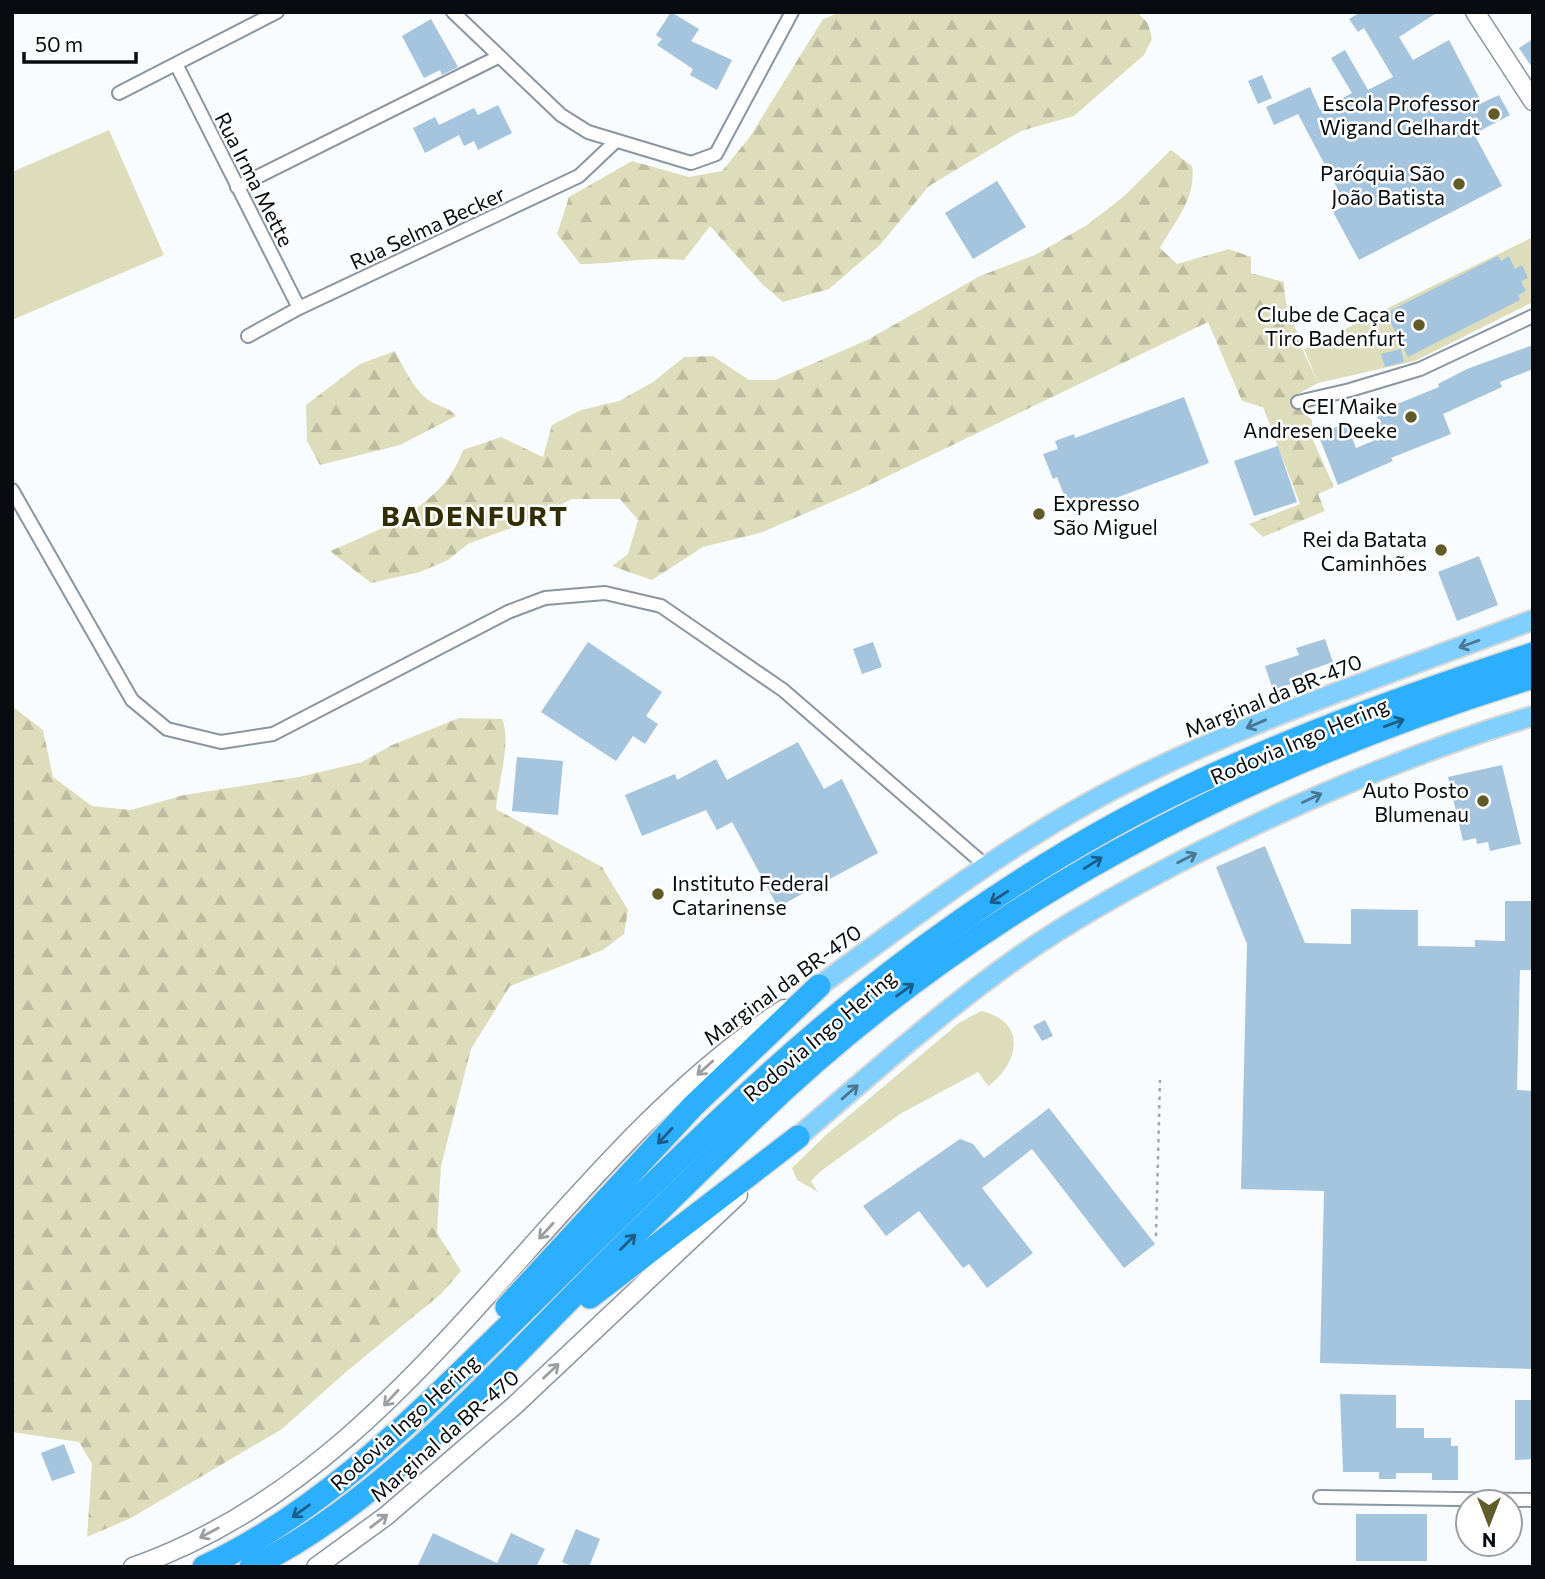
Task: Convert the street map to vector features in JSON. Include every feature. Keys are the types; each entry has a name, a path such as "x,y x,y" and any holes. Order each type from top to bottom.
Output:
{"highway":[{"name":"Rodovia Ingo Hering","path":"204,1567 265,1536 355,1470 428,1404 742,1099 842,1012 974,913 1091,838 1207,778 1370,709 1533,654"},
{"name":"Rodovia Ingo Hering","path":"251,1567 309,1535 369,1490 511,1360 756,1115 854,1027 985,931 1100,858 1219,797 1380,728 1533,677"},
{"path":"428,1404 464,1354 693,1106 819,986"},
{"path":"511,1360 799,1137"}],"main road":[{"path":"1475,12 1533,101"},
{"name":"Marginal da BR-470","path":"133,1567 170,1554 257,1507 316,1465 381,1409 666,1103 734,1042 819,986 986,866 1063,818 1181,756 1262,721 1533,620"},
{"name":"Marginal da BR-470","path":"323,1565 386,1516 514,1406 799,1137 918,1034 983,983 1109,899 1337,786 1444,745 1533,716"}],"street":[{"path":"453,12 561,115 588,132 615,142 691,163 716,154 792,12"},
{"path":"119,93 177,66 274,13"},
{"path":"237,187 498,57"},
{"name":"Rua Irma Mette","path":"177,66 299,308"},
{"name":"Rua Selma Becker","path":"248,336 299,308 579,176 596,164 615,142"},
{"path":"1298,402 1420,369 1533,316"},
{"path":"12,490 132,700 167,729 221,741 273,734 508,612 545,598 606,593 661,606 783,690 986,866"},
{"path":"1320,1497 1533,1500"}],"path":[{"path":"1156,1236 1160,1080"}],"green space":[{"path":"841,12 1137,12 1148,23 1152,39 1144,55 1074,116 1021,131 929,186 880,245 829,289 783,302 762,284 710,226 684,260 580,264 557,234 569,197 632,161 689,177 722,171 749,138 823,19"},
{"path":"109,130 164,255 12,320 12,172"},
{"path":"1171,150 1192,166 1193,177 1188,199 1160,248 1177,264 1229,249 1251,257 1251,273 1284,282 1290,316 1318,383 1296,395 1302,410 1312,420 1312,438 1334,487 1318,494 1325,511 1263,537 1249,524 1300,504 1263,407 1242,401 1208,322 857,491 760,533 703,547 652,580 612,566 628,554 638,520 620,499 572,499 527,522 468,544 448,560 420,572 371,583 330,551 389,524 426,501 454,470 463,450 501,437 543,457 552,425 581,410 619,401 653,382 684,357 713,356 749,380 775,380 867,340 980,276 1035,255 1087,225 1123,197"},
{"name":"Clube de Caça e Tiro Badenfurt","path":"1533,237 1533,302 1415,361 1318,383 1304,349"},
{"path":"395,351 417,389 431,402 456,416 400,445 320,465 307,441 306,405 360,364"},
{"path":"12,706 43,730 53,777 92,806 131,810 184,795 299,777 362,762 392,745 459,718 502,719 506,739 496,809 602,867 628,910 624,934 603,950 510,986 471,1049 441,1166 437,1233 461,1271 441,1294 282,1429 131,1518 87,1537 92,1464 79,1442 12,1432"},
{"path":"981,1011 996,1016 1012,1033 1012,1055 999,1077 988,1086 978,1072 900,1114 821,1171 811,1181 818,1192 797,1180 792,1168 827,1134 959,1023"}],"building":[{"path":"671,12 699,29 691,41 732,60 717,90 690,75 693,69 657,45 662,39 656,35"},
{"path":"1361,12 1438,12 1399,37 1413,60 1449,40 1482,103 1499,95 1510,115 1474,134 1502,186 1359,260 1333,212 1346,205 1298,114 1274,125 1266,107 1310,87 1320,110 1352,93 1331,58 1345,50 1368,90 1393,77 1364,28 1358,32 1349,19"},
{"path":"431,19 458,67 442,75 440,70 424,78 402,36"},
{"path":"1533,39 1533,69 1519,48"},
{"path":"1262,75 1272,98 1258,104 1248,81"},
{"path":"498,105 512,133 478,150 474,141 464,146 459,135 425,153 413,128 435,117 439,125 474,108 478,115"},
{"path":"997,181 1026,227 973,259 945,213"},
{"path":"1498,256 1501,261 1509,256 1515,269 1522,265 1528,278 1521,281 1526,291 1518,295 1520,300 1408,357 1386,313"},
{"path":"1533,345 1533,369 1500,382 1502,387 1443,414 1451,434 1391,458 1393,461 1338,485 1318,434 1346,423 1356,448 1385,436 1373,407 1387,401 1390,407 1439,387 1438,384 1467,369"},
{"path":"1401,349 1404,362 1385,367 1381,354"},
{"path":"1184,397 1209,463 1097,505 1095,500 1070,510 1057,477 1053,479 1043,454 1058,449 1055,441 1074,434 1075,438"},
{"path":"1278,446 1297,502 1254,516 1234,461"},
{"path":"1479,556 1498,605 1457,621 1438,572"},
{"path":"1325,639 1333,662 1304,672 1307,679 1273,690 1265,666 1299,655 1296,648"},
{"path":"588,642 662,692 646,716 658,724 645,744 633,736 616,761 541,712"},
{"path":"873,642 882,667 862,674 853,649"},
{"path":"798,742 824,789 842,779 878,853 778,907 732,822 717,830 706,810 642,836 625,795 675,774 677,780 716,759 727,780"},
{"path":"517,757 563,761 558,815 512,811"},
{"path":"1502,765 1521,844 1490,851 1488,842 1477,844 1476,838 1463,841 1448,777"},
{"path":"1265,846 1305,943 1351,944 1351,909 1418,910 1418,946 1475,947 1475,940 1505,941 1505,901 1533,901 1533,970 1520,970 1517,1090 1533,1091 1533,1369 1320,1363 1324,1191 1241,1189 1247,944 1216,867"},
{"path":"1045,1020 1053,1036 1042,1041 1033,1026"},
{"path":"1049,1108 1155,1244 1124,1268 1032,1149 982,1188 1033,1253 987,1288 969,1264 963,1268 919,1211 886,1236 863,1206 960,1139 973,1144 984,1158"},
{"path":"1340,1394 1396,1395 1396,1428 1424,1428 1424,1438 1451,1438 1451,1446 1458,1446 1458,1480 1432,1480 1432,1473 1396,1473 1396,1479 1379,1479 1379,1472 1343,1472"},
{"path":"1515,1400 1533,1400 1533,1459 1515,1460"},
{"path":"64,1444 75,1473 52,1481 41,1453"},
{"path":"1356,1514 1427,1514 1427,1561 1356,1561"},
{"path":"576,1529 600,1539 589,1567 574,1567 562,1562"},
{"path":"433,1533 497,1563 511,1533 545,1549 536,1567 417,1567"}],"place":[{"name":"Escola Professor Wigand Gelhardt","path":"1494,114"},
{"name":"Paróquia São João Batista","path":"1459,184"},
{"name":"Clube de Caça e Tiro Badenfurt","path":"1419,325"},
{"name":"CEI Maike Andresen Deeke","path":"1411,417"},
{"name":"Expresso São Miguel","path":"1039,514"},
{"name":"Rei da Batata Caminhões","path":"1441,550"},
{"name":"Auto Posto Blumenau","path":"1483,801"},
{"name":"Instituto Federal Catarinense","path":"658,894"}],"district":[{"name":"BADENFURT","path":"475,515"}]}
